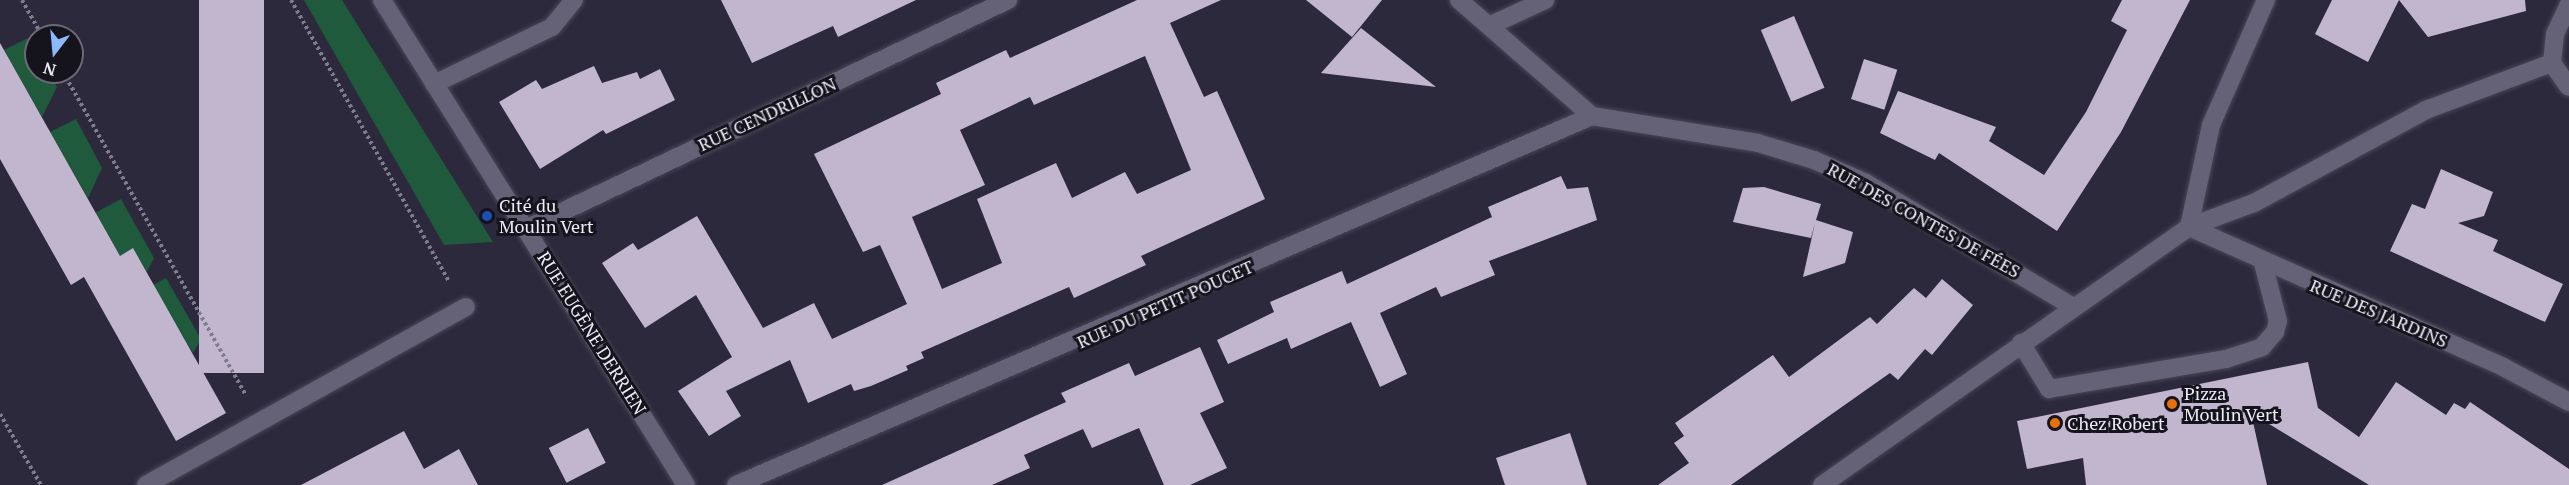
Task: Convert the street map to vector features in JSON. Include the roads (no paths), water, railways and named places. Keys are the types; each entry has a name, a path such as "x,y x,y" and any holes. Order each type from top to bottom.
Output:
{"street":[{"name":"RUE EUGÈNE DERRIEN","path":"382,0 686,485"},
{"path":"434,84 552,27 574,0"},
{"name":"RUE CENDRILLON","path":"526,229 1008,0"},
{"path":"1459,0 1491,25 1592,116"},
{"path":"1491,25 1545,0"},
{"path":"2189,227 2211,125 2266,0"},
{"path":"2569,4 2555,34 2552,63 2569,87"},
{"path":"1822,485 2189,227 2254,203 2426,110 2552,63"},
{"name":"RUE DES CONTES DE FÉES","path":"1592,116 1758,143 1814,159 1866,183 2073,307"},
{"name":"RUE DU PETIT POUCET","path":"736,485 1592,116"},
{"name":"RUE DES JARDINS","path":"2189,227 2263,262 2503,367 2569,402"},
{"path":"2021,344 2049,389 2226,359 2262,347 2275,333 2278,321 2263,262"},
{"path":"146,485 466,307"}],"place":[{"name":"Cité du Moulin Vert","path":"487,216"},
{"name":"Pizza Moulin Vert","path":"2172,404"},
{"name":"Chez Robert","path":"2055,423"}]}
